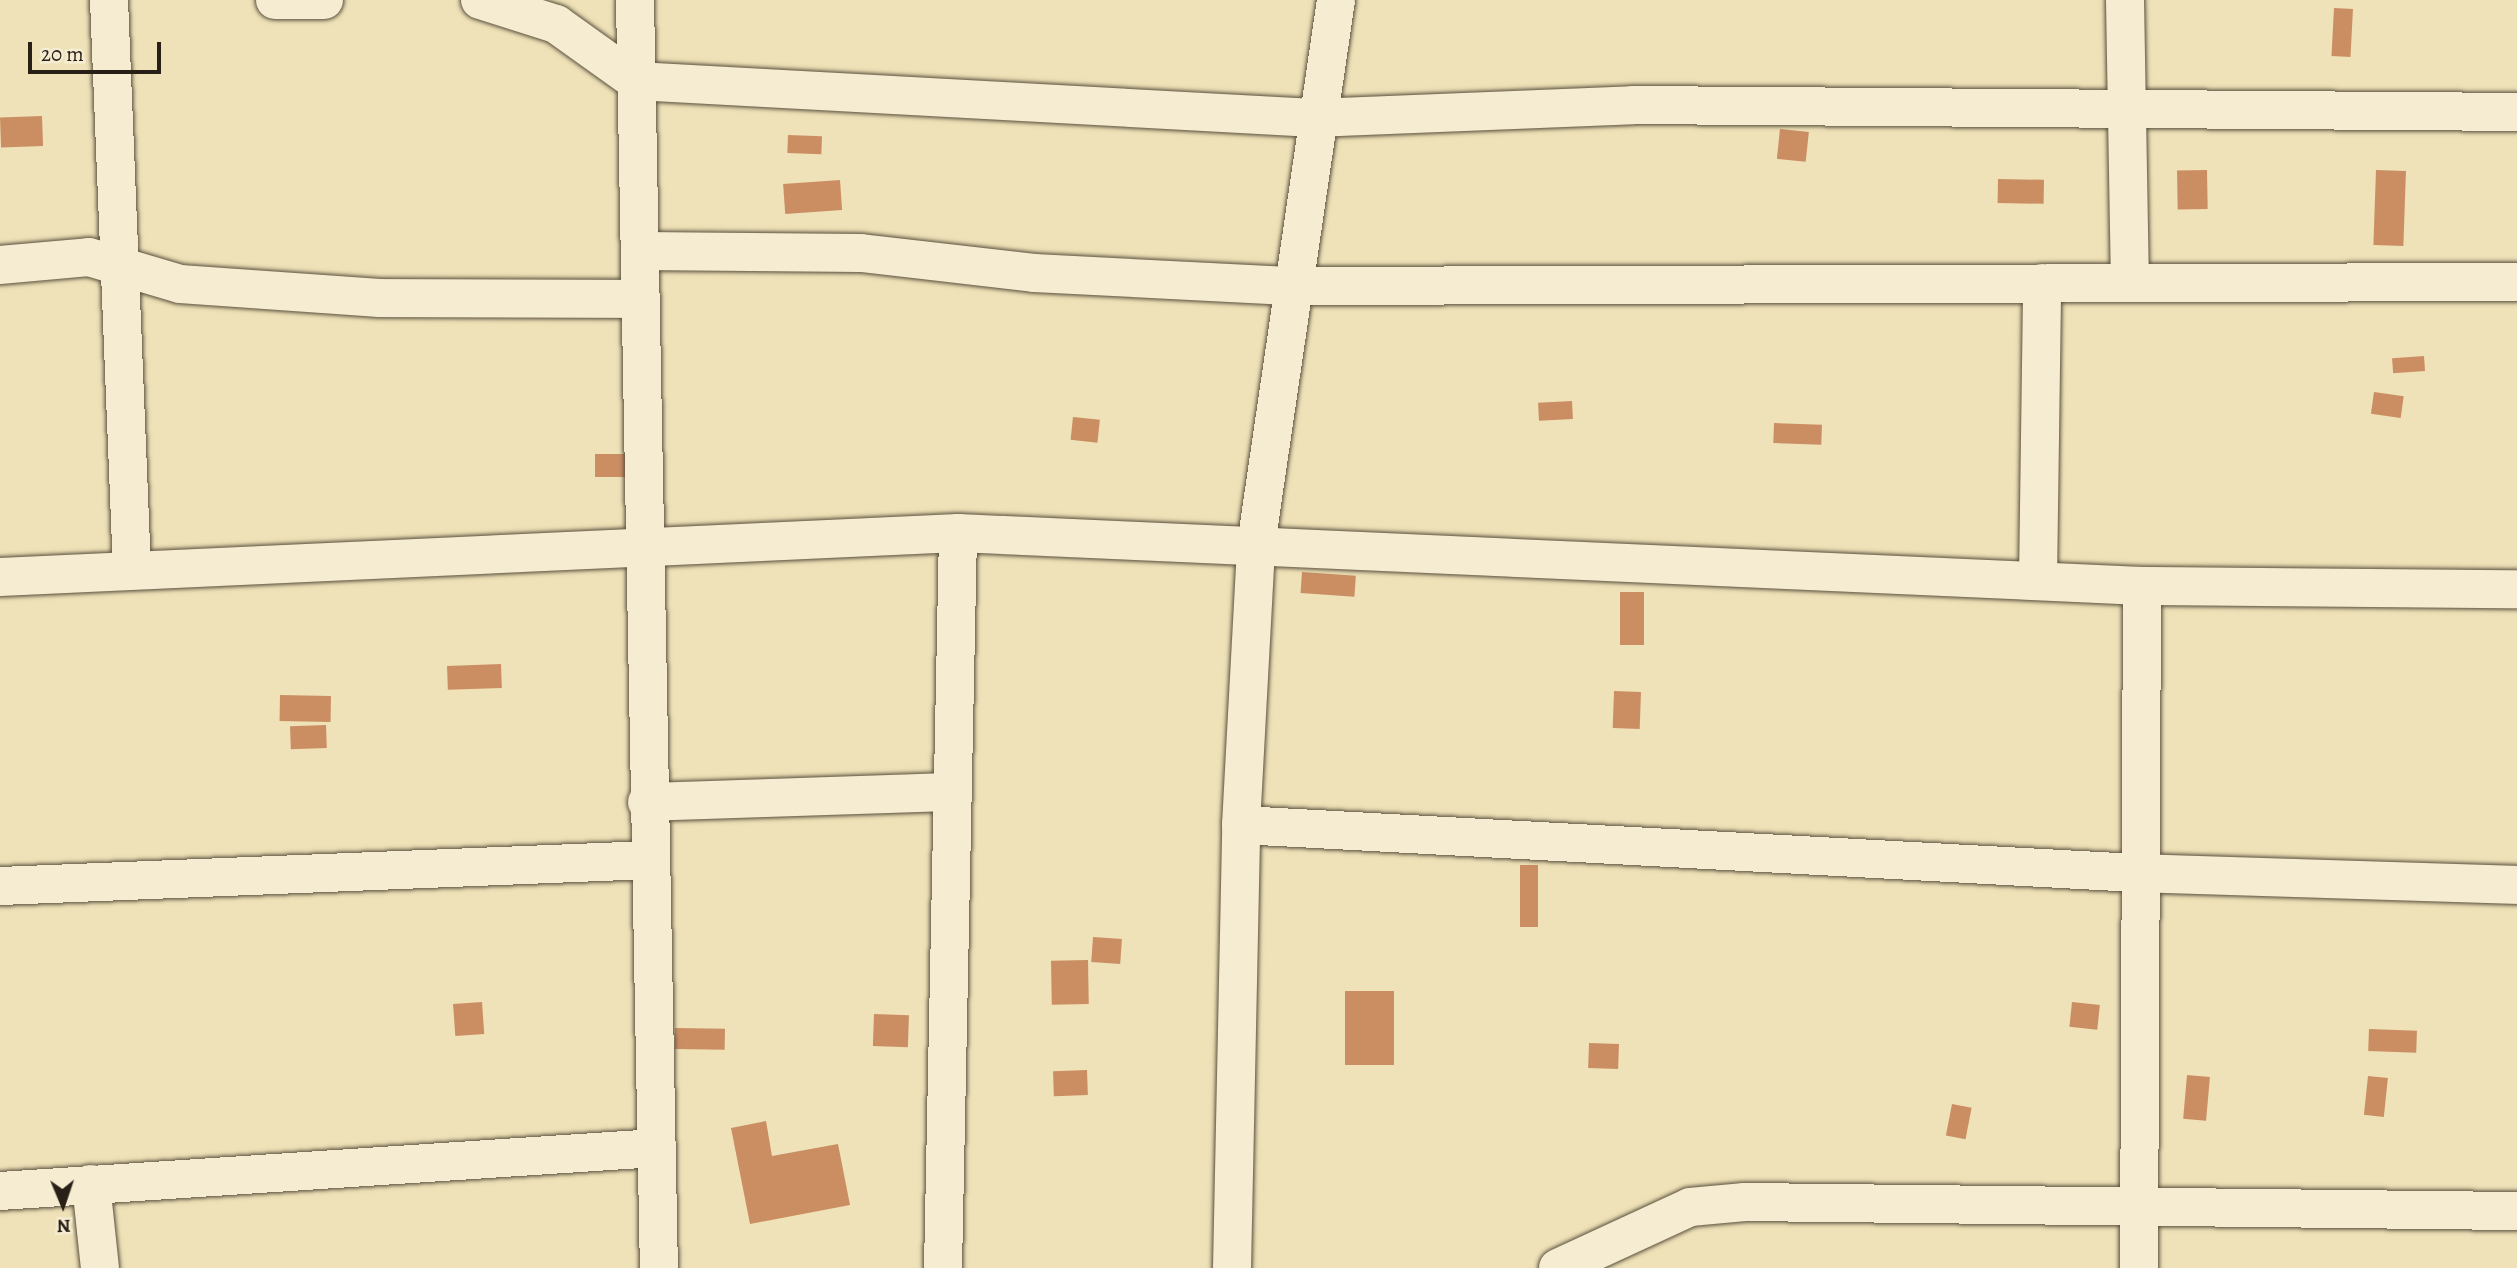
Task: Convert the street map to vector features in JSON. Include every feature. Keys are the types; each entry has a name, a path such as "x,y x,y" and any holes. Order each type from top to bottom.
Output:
{"street":[{"path":"109,0 116,260 132,569"},
{"path":"275,0 324,0"},
{"path":"480,0 556,24 636,81 1314,118 1633,106 2123,111 2517,111"},
{"path":"635,0 641,251 640,546 659,1268"},
{"path":"1231,1268 1241,824 1256,545 1294,286 1314,118 1336,0"},
{"path":"2125,0 2123,111 2130,282"},
{"path":"641,251 861,253 1034,273 1294,286 2517,282"},
{"path":"0,265 116,260 180,284 380,298 640,299"},
{"path":"2038,581 2042,283"},
{"path":"0,577 958,533 2142,586 2517,589"},
{"path":"943,1268 958,533"},
{"path":"2138,1268 2137,873 2142,586"},
{"path":"647,802 953,792"},
{"path":"1241,824 2137,873 2517,885"},
{"path":"0,886 649,860"},
{"path":"0,1191 656,1149"},
{"path":"91,1184 100,1268"},
{"path":"1558,1268 1690,1207 1745,1202 2139,1210 2517,1211"}],"building":[{"path":"2334,8 2353,9 2350,57 2331,56"},
{"path":"42,116 43,146 1,147 0,117"},
{"path":"1780,129 1809,132 1806,162 1777,159"},
{"path":"788,135 822,136 821,154 787,153"},
{"path":"2207,170 2208,209 2178,210 2177,171"},
{"path":"2376,170 2406,171 2403,246 2373,245"},
{"path":"1998,179 2044,180 2044,204 1998,203"},
{"path":"840,180 842,210 785,214 783,184"},
{"path":"2424,356 2425,371 2393,373 2392,358"},
{"path":"2374,392 2404,396 2401,418 2371,414"},
{"path":"1572,401 1573,419 1539,421 1538,403"},
{"path":"1073,417 1100,420 1097,443 1071,440"},
{"path":"1774,423 1822,425 1821,445 1773,443"},
{"path":"595,454 627,454 627,477 595,477"},
{"path":"1302,572 1356,576 1354,597 1301,593"},
{"path":"1620,592 1644,592 1644,645 1620,645"},
{"path":"501,664 502,688 448,690 447,666"},
{"path":"1614,691 1641,692 1640,729 1613,728"},
{"path":"280,695 331,696 331,722 280,721"},
{"path":"326,725 327,748 291,749 290,726"},
{"path":"1520,865 1538,865 1538,927 1520,927"},
{"path":"1093,937 1122,939 1120,964 1091,962"},
{"path":"1088,960 1089,1004 1052,1005 1051,961"},
{"path":"1345,991 1394,991 1394,1065 1345,1065"},
{"path":"482,1002 484,1034 455,1036 453,1004"},
{"path":"2072,1002 2100,1005 2097,1030 2069,1027"},
{"path":"874,1014 909,1015 908,1047 873,1046"},
{"path":"675,1028 725,1029 725,1050 675,1049"},
{"path":"2369,1029 2417,1031 2416,1053 2368,1051"},
{"path":"1589,1043 1619,1044 1618,1069 1588,1068"},
{"path":"1087,1070 1088,1095 1054,1096 1053,1071"},
{"path":"2187,1075 2210,1077 2206,1121 2183,1119"},
{"path":"2368,1076 2388,1078 2384,1117 2364,1115"},
{"path":"1952,1104 1972,1108 1966,1139 1946,1135"},
{"path":"766,1121 772,1156 838,1144 850,1205 750,1224 731,1128"}]}
